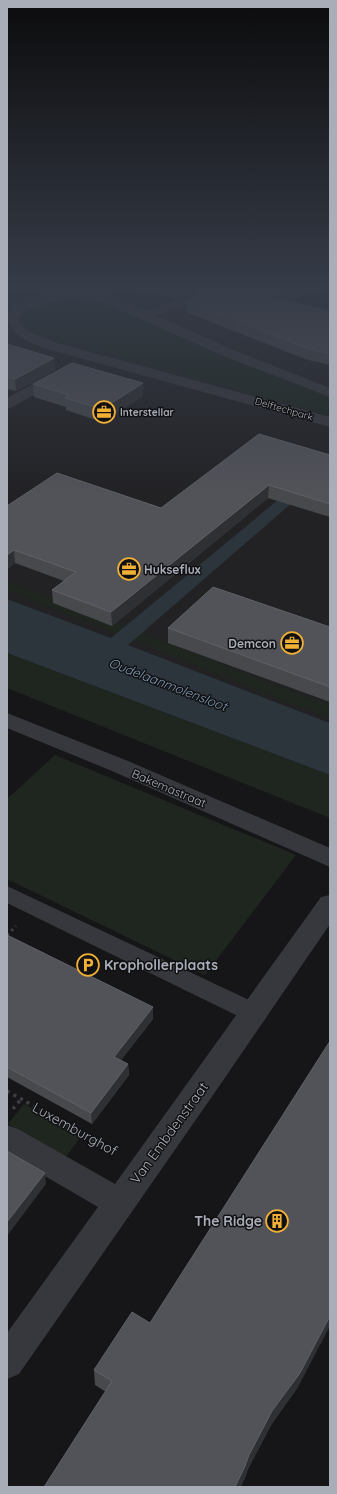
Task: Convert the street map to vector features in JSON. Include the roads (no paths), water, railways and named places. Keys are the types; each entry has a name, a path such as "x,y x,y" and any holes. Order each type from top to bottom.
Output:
{"street":[{"path":"7,404 78,365 85,357"},
{"name":"Delftechpark","path":"92,357 330,422"},
{"name":"Delftechpark","path":"238,357 330,393"},
{"name":"Bakemastraat","path":"7,720 330,858"},
{"name":"Van Embdenstraat","path":"7,1362 144,1168 256,1014 330,904"},
{"path":"7,1138 119,1203"}],"lane":[{"path":"7,894 256,1014"}],"water":[{"name":"Oudelaanmolensloot","path":"330,457 330,470 128,645 330,723 330,775 7,653 7,599 111,638"}],"place":[{"name":"Interstellar","path":"104,412"},
{"name":"Hukseflux","path":"129,569"},
{"name":"Demcon","path":"292,643"},
{"name":"Krophollerplaats","path":"88,965"},
{"name":"The Ridge","path":"277,1221"}]}
